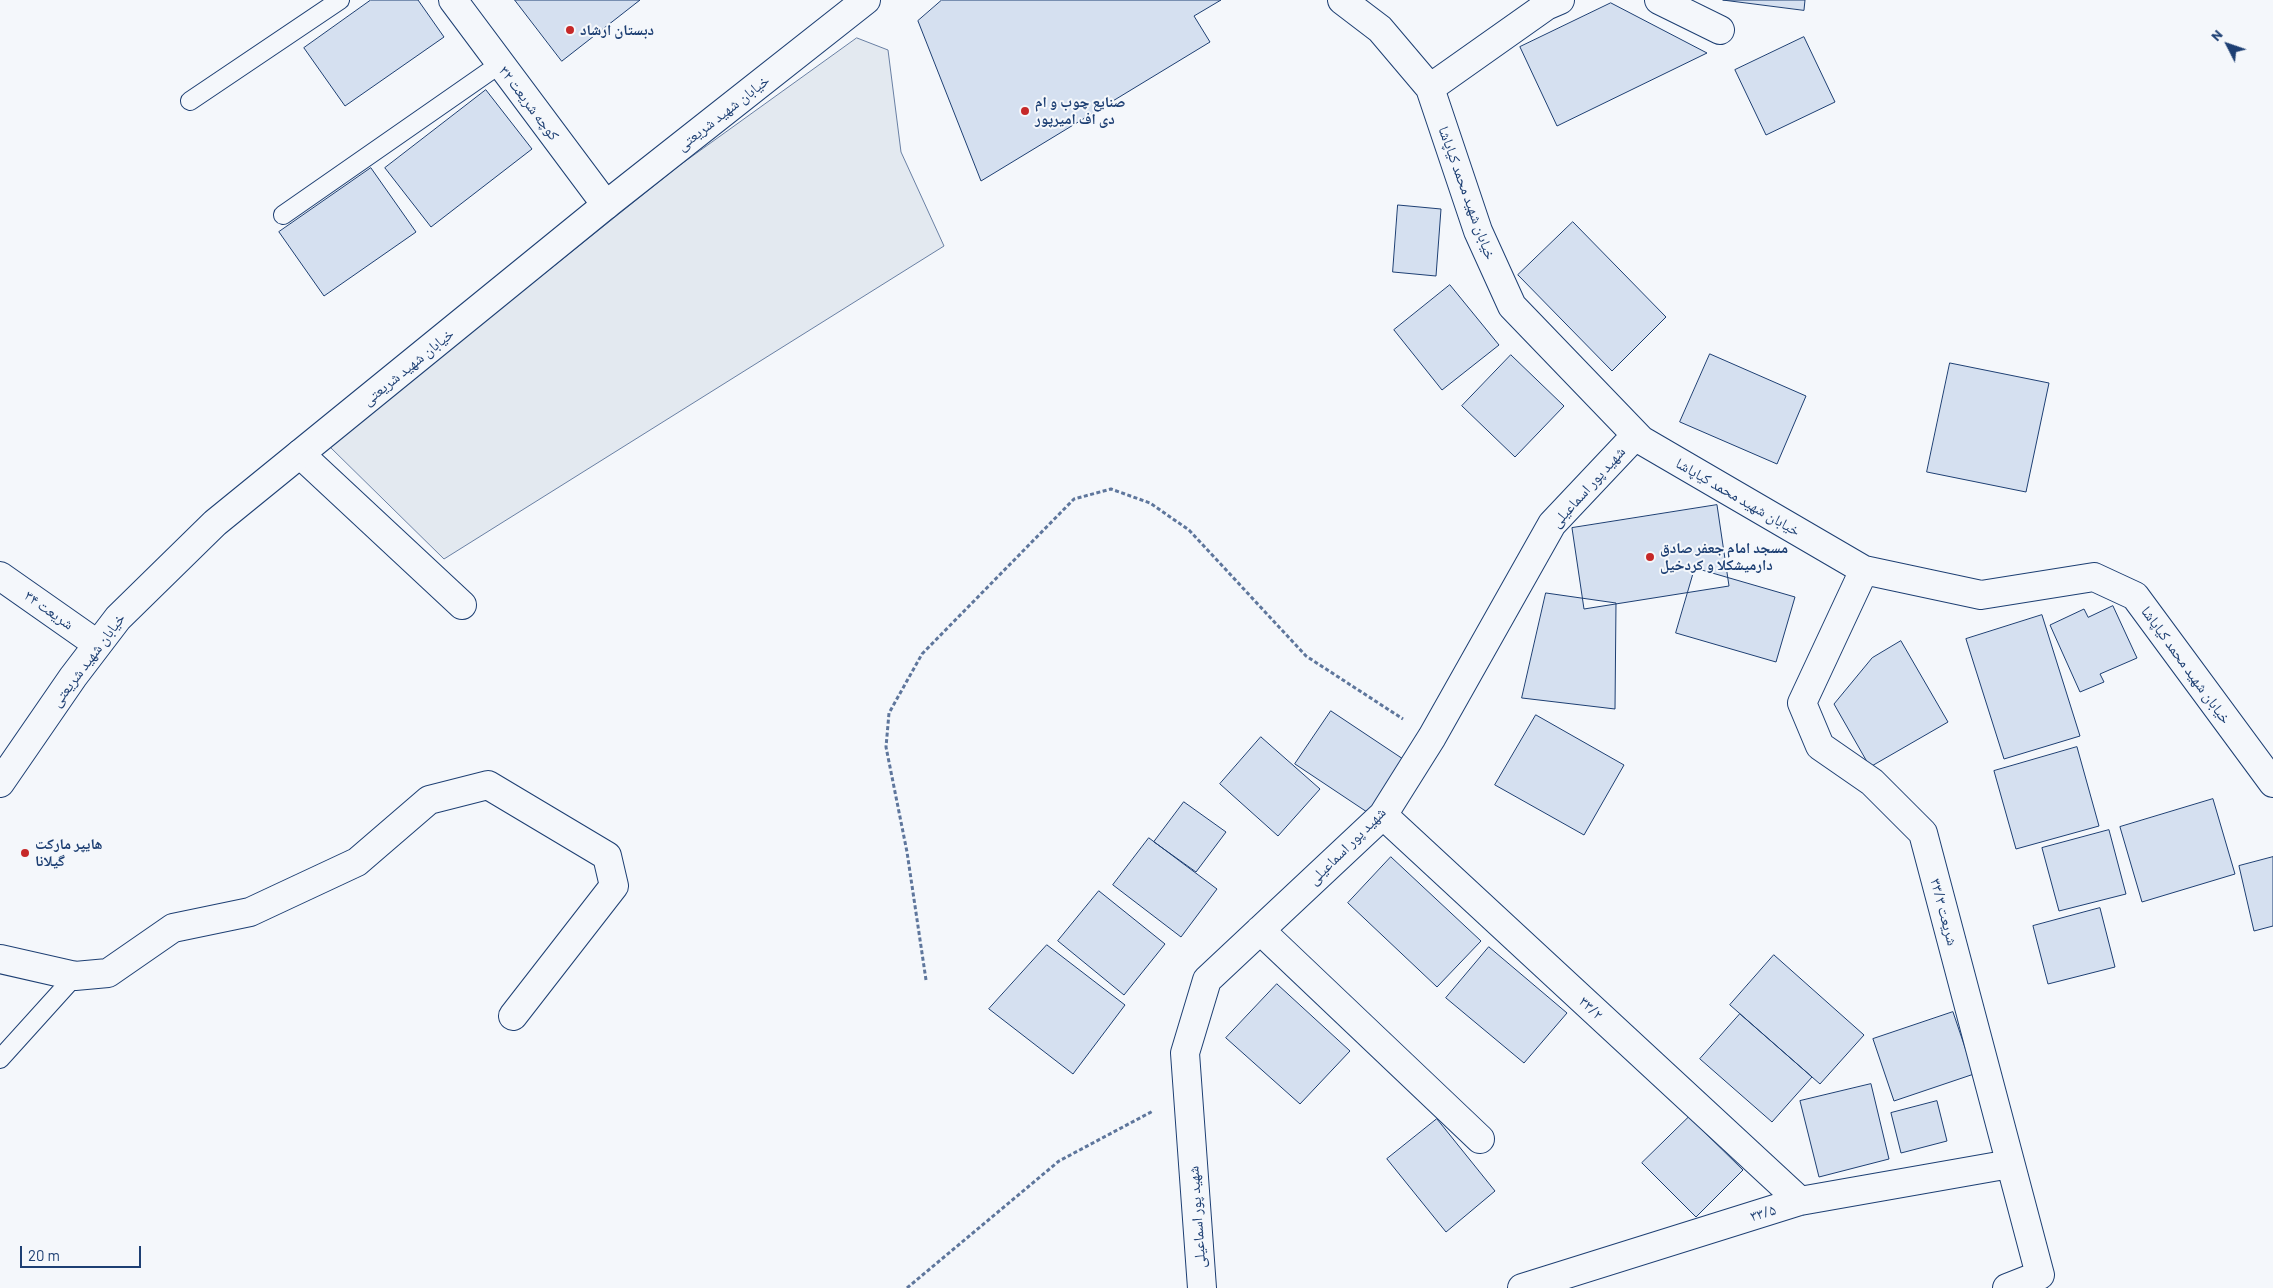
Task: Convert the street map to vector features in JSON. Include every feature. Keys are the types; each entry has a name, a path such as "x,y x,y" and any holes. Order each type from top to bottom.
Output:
{"street":[{"name":"کوچه شریعت ۳۲","path":"452,0 606,205"},
{"name":"خیابان شهید شریعتی","path":"0,783 97,644 118,618 215,524 606,205 866,0"},
{"name":"خیابان شهید محمد کیاپاشا","path":"1342,0 1380,29 1430,88 1478,231 1512,306 1640,440 1864,570 1982,595 2094,577 2135,596 2273,783"},
{"path":"1430,88 1546,6 1560,0"},
{"path":"1659,0 1720,30"},
{"name":"شهید پور اسماعیلی","path":"1202,1288 1185,1053 1207,980 1382,815 1432,737 1552,524 1636,435"},
{"path":"300,454 462,605"},
{"name":"شریعت ۳۳/۳","path":"1864,570 1802,703 1820,746 1872,782 1923,833 2040,1275 2007,1288"},
{"name":"شریعت ۳۴","path":"0,576 97,644"},
{"path":"0,959 75,976 108,973 173,928 250,912 357,862 429,800 488,785 607,856 614,886 513,1016"},
{"name":"۳۳/۲","path":"1382,815 1800,1201"},
{"path":"1260,930 1480,1139"},
{"name":"۳۳/۵","path":"1522,1288 1800,1201 2010,1164"}],"lane":[{"path":"190,100 340,0"},
{"path":"283,215 500,64"},
{"path":"0,1059 75,976"}],"path":[{"path":"926,980 907,852 886,747 889,713 922,654 1074,499 1111,489 1150,502 1189,530 1306,656 1432,737"},
{"path":"907,1288 1059,1161 1188,1093"}],"shaded area":[{"path":"857,38 888,50 901,152 944,246 444,559 329,446 680,165"}],"building":[{"path":"371,0 418,0 444,37 345,106 304,48"},
{"name":"دبستان ارشاد","path":"515,0 640,0 562,61"},
{"name":"صنایع چوب و ام دی اف امیرپور","path":"942,0 1221,0 1194,16 1210,42 981,181 918,21"},
{"path":"1723,0 1805,0 1804,10"},
{"path":"1611,3 1707,53 1557,126 1520,47"},
{"path":"1804,37 1835,102 1766,135 1735,70"},
{"path":"486,90 532,149 431,227 385,168"},
{"path":"371,168 416,232 324,296 279,232"},
{"path":"1398,205 1441,209 1436,276 1393,272"},
{"path":"1573,222 1666,317 1612,371 1518,275"},
{"path":"1450,285 1499,345 1442,390 1394,330"},
{"path":"1710,354 1806,396 1777,464 1680,422"},
{"path":"1511,355 1564,406 1515,457 1462,406"},
{"path":"1950,363 2049,383 2026,492 1927,472"},
{"name":"مسجد امام جعفر صادق دارمیشکلا و کردخیل","path":"1717,505 1729,586 1584,609 1572,528"},
{"path":"1695,568 1795,597 1776,662 1676,633"},
{"path":"1546,593 1616,603 1615,709 1522,698"},
{"path":"2113,606 2137,658 2100,674 2104,682 2080,692 2050,625 2084,609 2088,617"},
{"path":"2042,615 2080,736 2004,759 1966,639"},
{"path":"1901,641 1948,722 1870,767 1834,704 1872,658"},
{"path":"1331,711 1406,761 1370,814 1295,764"},
{"path":"1536,715 1624,765 1584,835 1495,785"},
{"path":"1261,737 1320,789 1278,836 1220,784"},
{"path":"2077,747 2099,826 2016,849 1994,771"},
{"path":"2213,799 2235,874 2142,902 2120,827"},
{"path":"1184,802 1226,832 1196,872 1154,842"},
{"path":"2109,830 2126,894 2059,911 2042,848"},
{"path":"1149,838 1217,889 1181,937 1113,885"},
{"path":"1391,857 1481,941 1437,987 1348,903"},
{"path":"2273,857 2273,926 2254,931 2239,866"},
{"path":"1099,891 1165,944 1124,995 1058,941"},
{"path":"2100,908 2115,967 2048,984 2033,926"},
{"path":"1047,945 1125,1005 1073,1074 989,1009"},
{"path":"1489,947 1567,1013 1524,1063 1446,998"},
{"path":"1774,955 1864,1035 1820,1084 1730,1005"},
{"path":"1277,984 1350,1051 1300,1104 1226,1038"},
{"path":"1953,1012 1974,1074 1894,1101 1873,1039"},
{"path":"1740,1014 1812,1077 1772,1122 1700,1059"},
{"path":"1871,1084 1889,1159 1819,1177 1800,1101"},
{"path":"1937,1101 1947,1141 1901,1153 1891,1113"},
{"path":"1689,1117 1743,1170 1696,1217 1642,1163"},
{"path":"1437,1119 1495,1191 1446,1232 1387,1159"}],"place":[{"name":"دبستان ارشاد","path":"570,30"},
{"name":"صنایع چوب و ام دی اف امیرپور","path":"1025,111"},
{"name":"مسجد امام جعفر صادق دارمیشکلا و کردخیل","path":"1650,557"},
{"name":"هایپر مارکت گیلانا","path":"25,853"}]}
